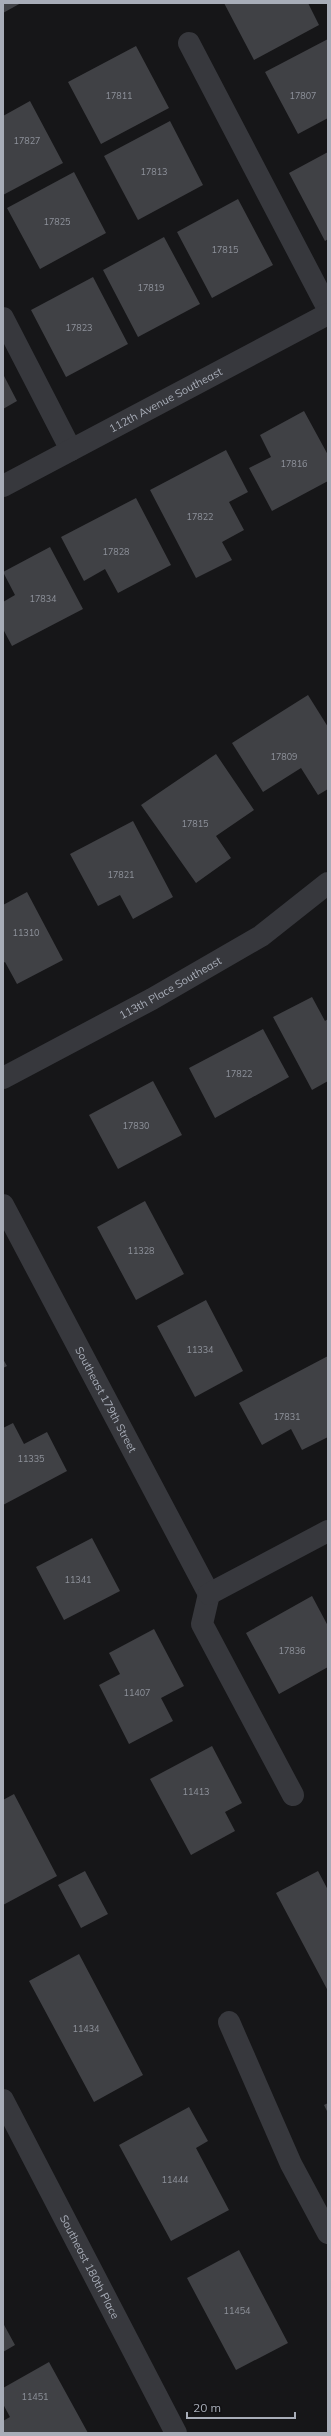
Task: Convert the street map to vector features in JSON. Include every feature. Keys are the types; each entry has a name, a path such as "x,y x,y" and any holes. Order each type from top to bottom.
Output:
{"street":[{"path":"189,43 328,309"},
{"name":"112th Avenue Southeast","path":"3,486 328,314"},
{"path":"3,318 71,450"},
{"name":"113th Place Southeast","path":"3,1078 152,999 261,936 328,883"},
{"name":"Southeast 179th Street","path":"3,1205 210,1594"},
{"path":"293,1795 202,1624 210,1594 328,1530"},
{"path":"230,2022 291,2164 328,2233"},
{"name":"Southeast 180th Place","path":"3,2100 176,2433"}],"building":[{"path":"3,3 21,3 3,13"},
{"path":"224,3 308,3 319,25 254,60"},
{"path":"328,39 328,118 298,134 265,72"},
{"path":"136,46 169,108 101,144 68,82"},
{"path":"30,101 63,163 3,195 3,116"},
{"path":"170,121 203,185 138,220 104,156"},
{"path":"328,152 328,239 325,241 289,173"},
{"path":"74,172 106,233 40,269 7,208"},
{"path":"238,199 273,265 212,298 177,232"},
{"path":"164,237 200,304 138,337 103,270"},
{"path":"93,277 128,344 66,377 31,310"},
{"path":"3,374 17,401 3,409"},
{"path":"304,411 328,455 328,481 272,511 249,468 271,457 260,435"},
{"path":"226,450 248,492 229,502 244,530 222,542 232,560 196,578 150,490"},
{"path":"136,498 171,565 118,593 105,569 84,581 61,537"},
{"path":"50,547 83,609 12,646 3,629 3,602 15,595 3,572"},
{"path":"308,695 328,727 328,789 318,795 301,768 263,792 232,743"},
{"path":"216,754 254,810 216,836 231,858 196,883 141,805"},
{"path":"133,821 173,897 133,919 120,895 98,906 70,854"},
{"path":"27,892 63,960 17,984 5,962 3,963 3,905"},
{"path":"312,997 325,1021 328,1019 328,1081 312,1090 273,1017"},
{"path":"263,1029 289,1077 215,1118 189,1068"},
{"path":"153,1081 182,1135 118,1169 89,1115"},
{"path":"145,1201 184,1274 136,1300 97,1227"},
{"path":"206,1300 243,1371 195,1397 157,1326"},
{"path":"328,1356 328,1437 302,1450 291,1429 262,1445 239,1403"},
{"path":"3,1359 7,1366 3,1368"},
{"path":"13,1423 24,1444 47,1432 67,1471 3,1505 3,1428"},
{"path":"92,1538 120,1591 64,1620 36,1567"},
{"path":"312,1596 328,1626 328,1667 279,1694 246,1633"},
{"path":"154,1629 184,1686 161,1698 173,1721 129,1744 99,1685 120,1674 109,1653"},
{"path":"212,1746 242,1803 225,1812 235,1831 191,1855 150,1779"},
{"path":"14,1794 57,1876 3,1905 3,1800"},
{"path":"85,1871 108,1914 81,1928 58,1885"},
{"path":"318,1871 328,1890 328,1991 276,1893"},
{"path":"79,1954 143,2075 94,2102 29,1981"},
{"path":"328,2103 328,2113 324,2105"},
{"path":"189,2107 208,2141 196,2148 229,2210 171,2241 119,2145"},
{"path":"239,2250 288,2343 236,2370 187,2278"},
{"path":"3,2323 15,2345 3,2352"},
{"path":"49,2362 88,2433 3,2433 3,2421 10,2417 3,2404 3,2388"}]}
